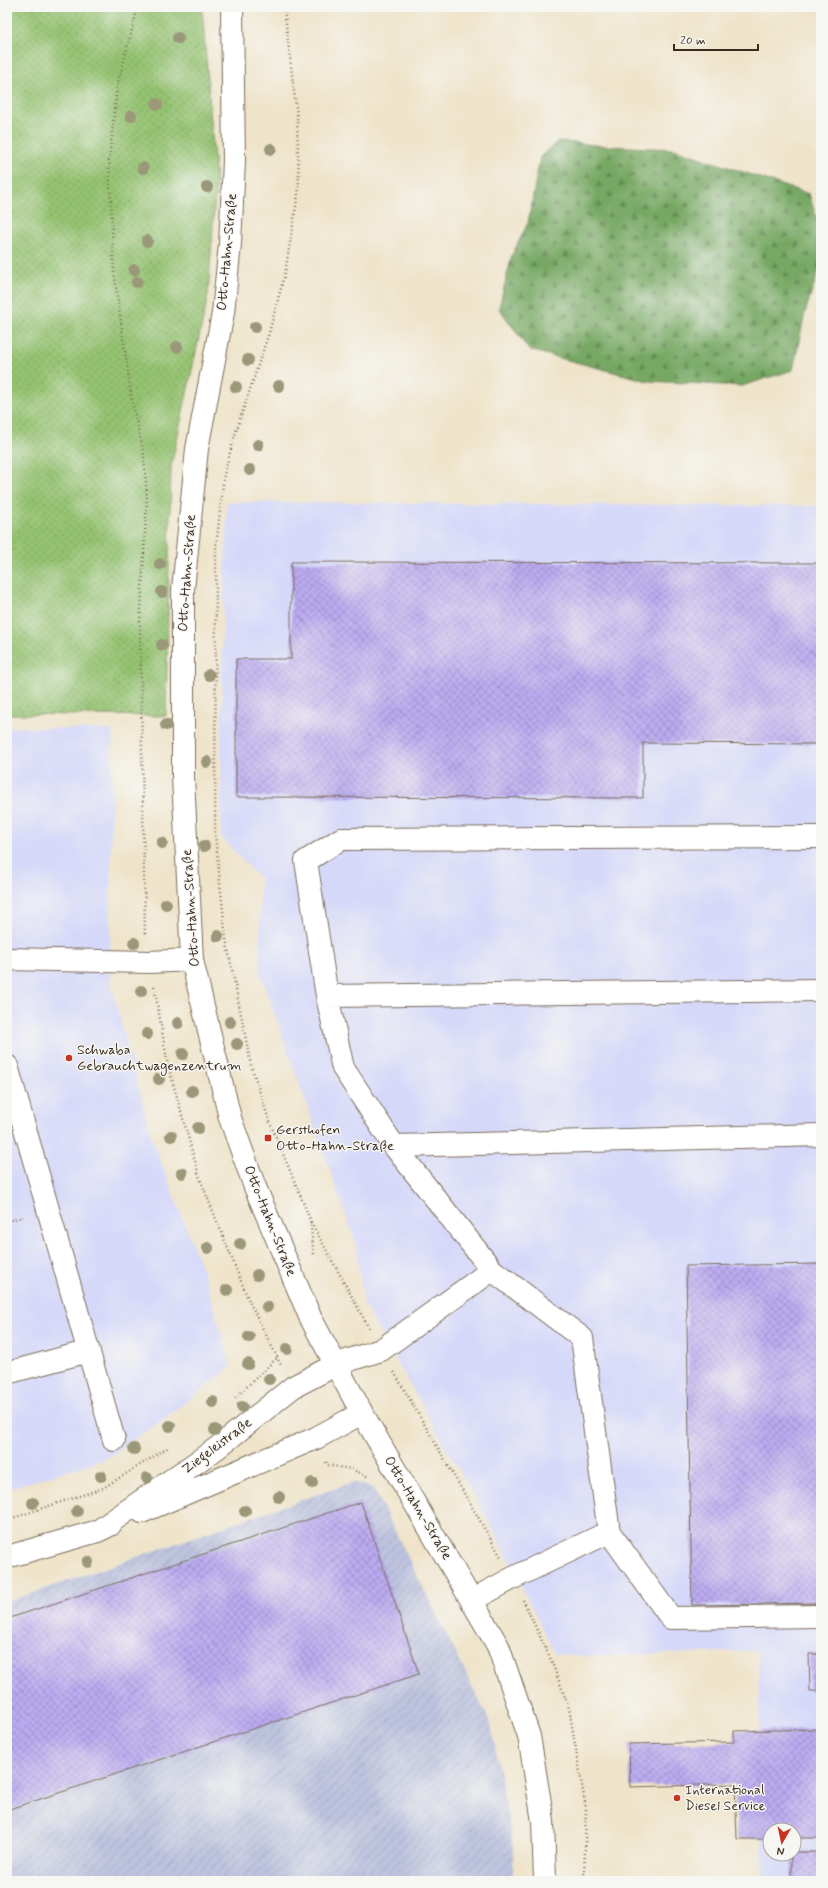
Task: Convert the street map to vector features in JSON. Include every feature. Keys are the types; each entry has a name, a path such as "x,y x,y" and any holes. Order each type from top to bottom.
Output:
{"street":[{"name":"Otto-Hahn-Straße","path":"232,7 234,161 230,244 223,313 197,449 183,590 183,777 192,960 230,1118 254,1187 311,1319 362,1413 498,1646 529,1736 543,1821 545,1881"},
{"path":"821,837 341,839 306,861 327,996 344,1068 394,1146 492,1270 582,1338 609,1532 671,1618 821,1616"},
{"path":"7,958 149,962 192,960"},
{"path":"327,996 821,990"},
{"path":"7,1066 114,1440"},
{"path":"394,1146 821,1135"},
{"name":"Ziegeleistraße","path":"98,1531 217,1448 293,1387 336,1364 381,1350 492,1270"},
{"path":"7,1373 89,1351"},
{"name":"Ziegeleistraße","path":"7,1557 98,1531 316,1438 362,1413"},
{"path":"472,1600 513,1578 609,1532"}],"path":[{"path":"284,7 296,116 298,188 286,273 269,333 236,431 224,475 216,547 215,835 226,939 251,1065 269,1120 310,1219 381,1350 513,1578 551,1660 569,1708 586,1809 584,1881"},
{"path":"310,1219 314,1257"},
{"path":"233,1401 277,1358"},
{"path":"7,1520 103,1488 170,1447"},
{"path":"327,1465 351,1469 375,1480"}],"shaded area":[{"path":"227,502 821,506 821,1881 763,1881 763,1862 802,1862 802,1822 762,1822 762,1835 758,1651 587,1656 555,1654 491,1525 364,1305 356,1244 260,973 260,879 221,837 222,649"},
{"name":"Schwaba Gebrauchtwagenzentrum","path":"7,727 112,730 110,981 151,1135 206,1280 231,1367 169,1415 106,1459 7,1489"},
{"path":"353,1482 374,1489 491,1724 513,1847 513,1881 7,1881 7,1602"}],"green space":[{"path":"7,7 202,7 216,183 208,296 171,467 166,716 7,714"},
{"path":"558,141 605,146 674,149 809,194 821,232 821,263 805,313 793,370 742,386 648,381 529,350 499,308 512,255 528,223 540,157"}],"building":[{"path":"291,562 821,563 821,744 643,743 643,798 236,797 236,659 291,659"},
{"path":"821,1264 821,1603 692,1605 686,1266"},
{"path":"361,1502 419,1674 7,1810 7,1619"},
{"path":"809,1654 821,1654 821,1691 810,1691"},
{"path":"821,1729 821,1838 802,1838 802,1822 762,1822 762,1839 737,1839 735,1784 630,1787 629,1744 734,1742 734,1731"},
{"path":"802,1852 821,1852 821,1881 791,1881 791,1862 802,1862"}],"place":[{"name":"Schwaba Gebrauchtwagenzentrum","path":"69,1058"},
{"name":"Gersthofen Otto-Hahn-Straße","path":"268,1138"},
{"name":"International Diesel Service","path":"677,1798"}]}
